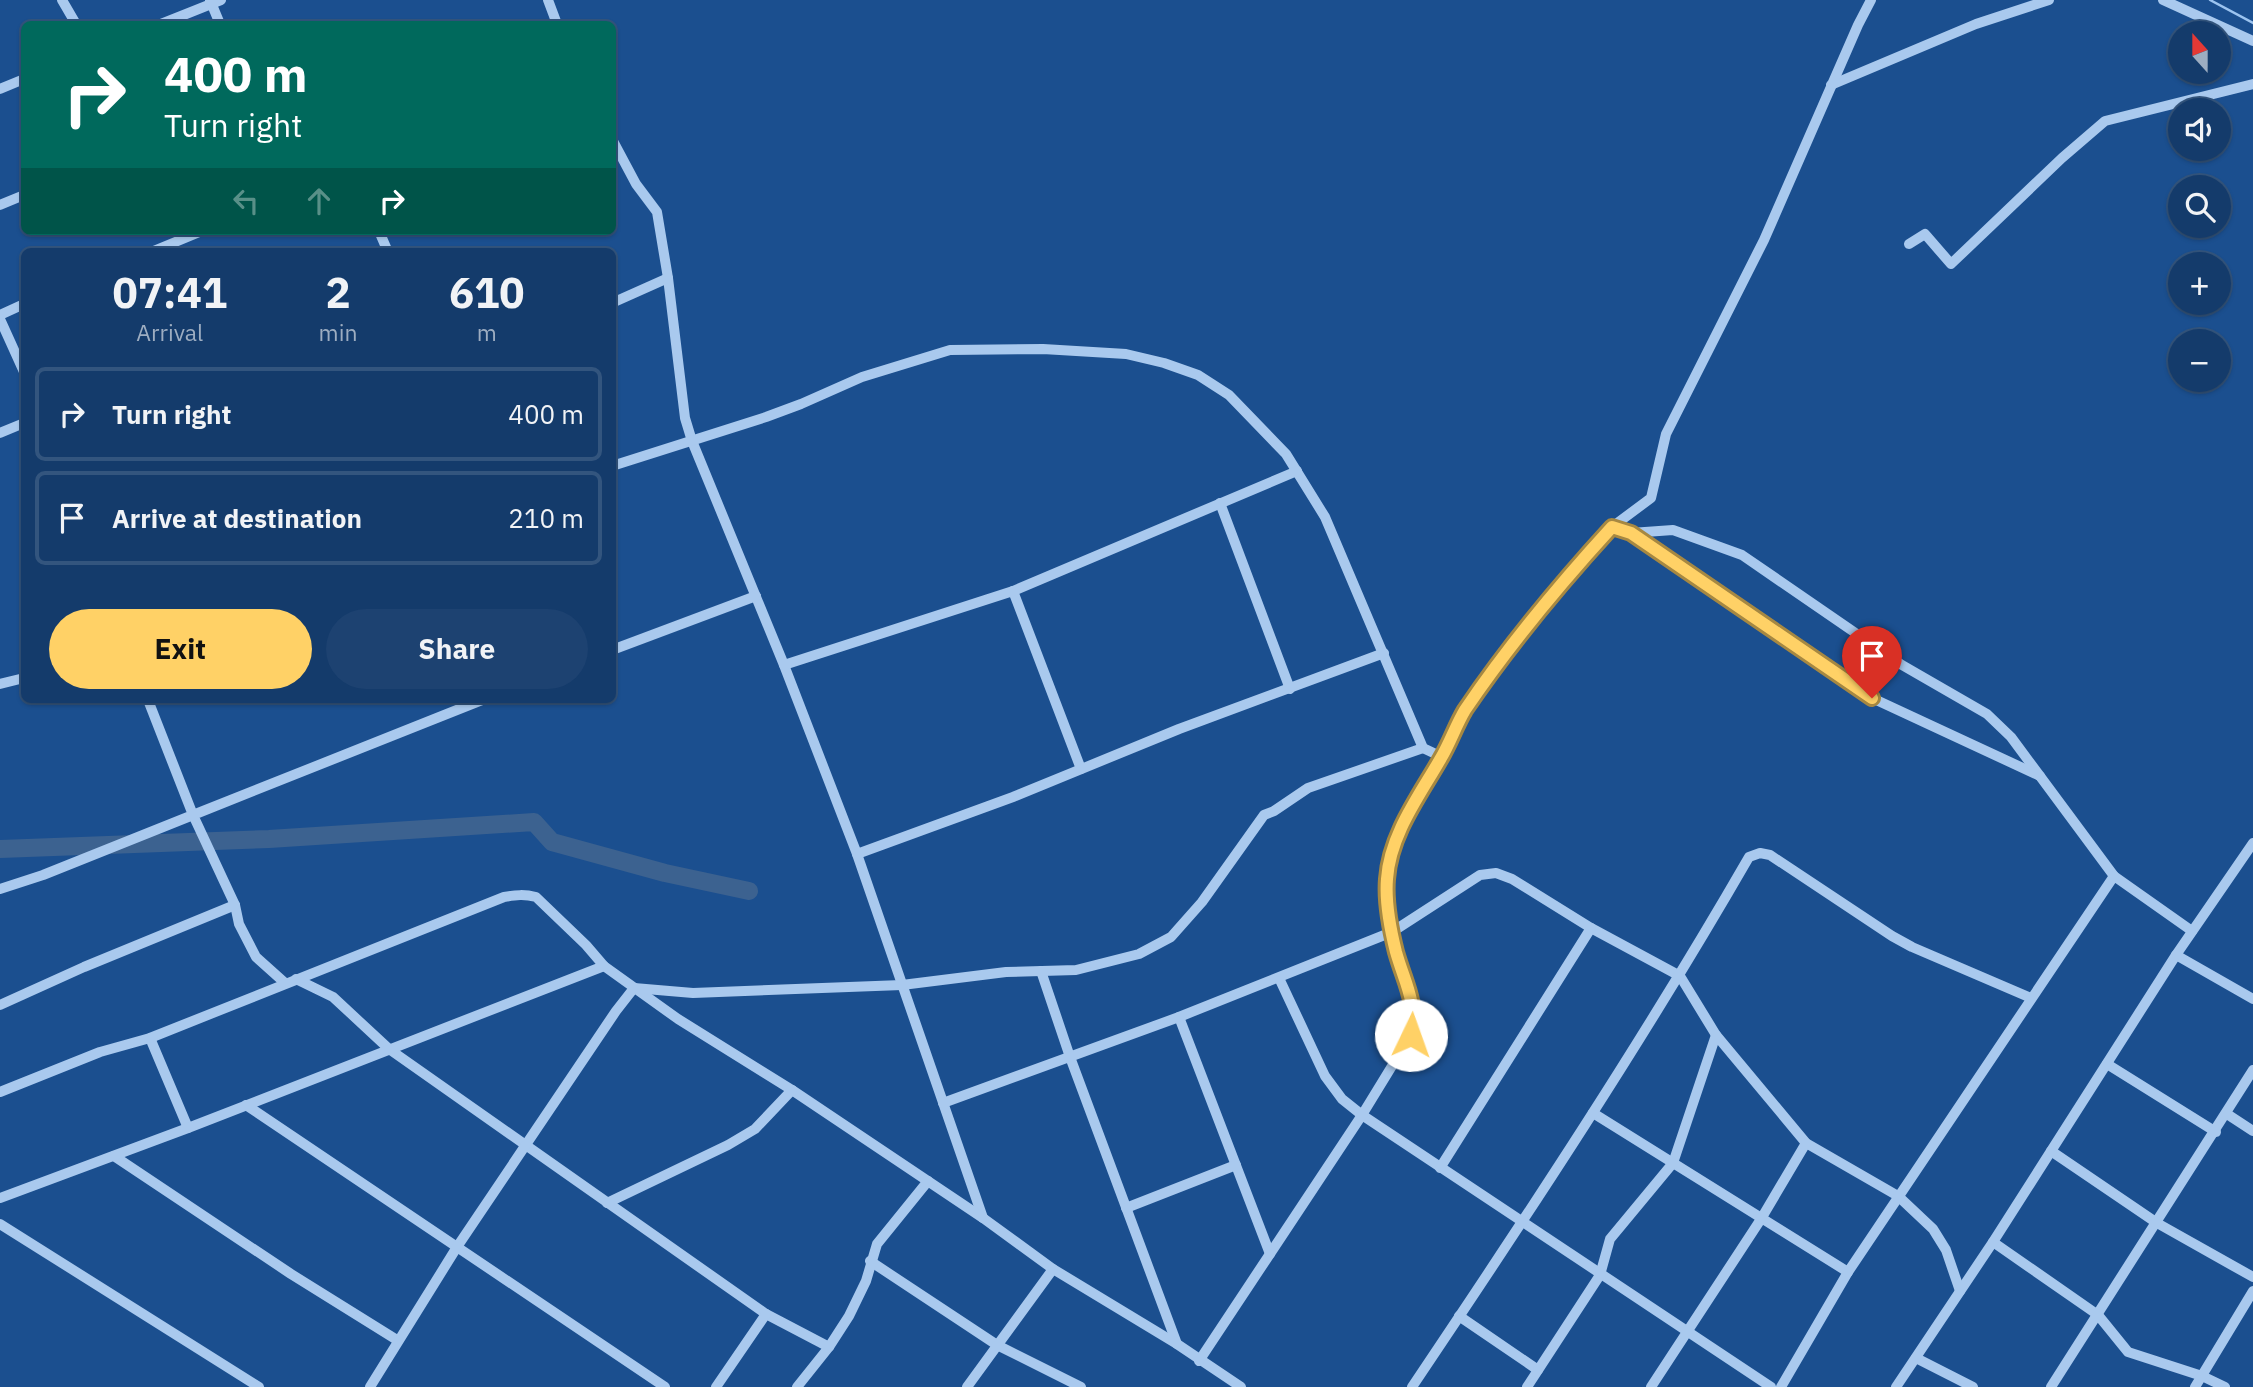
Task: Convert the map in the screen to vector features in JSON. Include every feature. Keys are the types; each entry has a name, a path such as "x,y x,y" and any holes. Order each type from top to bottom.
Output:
{"street":[{"path":"62,0 74,21"},
{"path":"548,0 556,21"},
{"path":"1199,1361 1362,1115 1411,1035 1414,1016 1412,998 1396,952 1387,909 1387,876 1397,840 1415,801 1442,757 1464,713 1513,642 1612,527 1651,498 1665,434 1764,240 1871,0"},
{"path":"1832,85 1976,24 2049,0"},
{"path":"2163,0 2253,41"},
{"path":"168,21 215,1 219,21"},
{"path":"0,89 21,80"},
{"path":"1909,244 1925,234 1951,264 2062,158 2105,121 2253,84"},
{"path":"616,146 636,184 657,212 685,418 692,441 784,665 857,854 983,1218"},
{"path":"0,205 21,196"},
{"path":"162,248 192,235"},
{"path":"616,301 668,278"},
{"path":"21,306 0,317 21,365"},
{"path":"616,465 802,404 862,377 950,350 1043,349 1126,354 1198,375 1229,395 1286,453 1325,517 1423,748 1442,757"},
{"path":"0,433 21,424"},
{"path":"784,665 1013,591 1297,471"},
{"path":"1220,503 1290,689"},
{"path":"1612,527 1631,533 1872,698 2041,777"},
{"path":"1631,533 1673,530 1742,555 1902,665 1987,715 2011,737 2113,876 2192,931"},
{"path":"1013,591 1081,769"},
{"path":"616,648 756,596"},
{"path":"857,854 1013,797 1179,729 1384,653"},
{"path":"0,684 21,679"},
{"path":"149,703 192,815 235,905 239,924 256,957 291,981 333,997 388,1049 526,1147 765,1314 829,1347"},
{"path":"0,889 43,875 474,703"},
{"path":"635,988 693,993 902,985 1006,972 1076,970 1139,954 1171,937 1202,902 1264,815 1308,788 1423,748"},
{"path":"1896,1387 1993,1242 2176,955 2253,843"},
{"path":"1412,1387 1593,1113 1680,976 1749,857 1760,853 1770,855 1912,947 2031,998"},
{"path":"943,1103 1179,1017 1392,932 1480,875 1496,873 1512,879 1591,928 1680,976 1716,1035 1806,1143 1898,1196 1923,1218 1941,1241 1960,1291"},
{"path":"1781,1387 1848,1272 2113,876"},
{"path":"0,1092 100,1052 149,1038 504,897 519,894 536,897 604,966 678,1019 792,1090 1054,1269 1177,1344 1241,1387"},
{"path":"0,1005 235,905"},
{"path":"1440,1168 1591,928"},
{"path":"2176,955 2253,999"},
{"path":"0,1198 604,966"},
{"path":"1041,971 1070,1057 1177,1344"},
{"path":"1279,978 1325,1076 1342,1099 1522,1224 1770,1387"},
{"path":"370,1387 457,1247 595,1042 635,988"},
{"path":"1179,1017 1270,1254"},
{"path":"1527,1387 1600,1275 1610,1239 1673,1163 1716,1035"},
{"path":"149,1038 188,1128"},
{"path":"2107,1064 2216,1132"},
{"path":"2051,1387 2216,1132 2253,1070"},
{"path":"607,1203 728,1145 755,1129 792,1090"},
{"path":"246,1105 665,1387"},
{"path":"1593,1113 1848,1272"},
{"path":"2227,1114 2253,1130"},
{"path":"1651,1387 1761,1219 1806,1143"},
{"path":"2051,1151 2157,1223 2253,1276"},
{"path":"114,1156 291,1274 397,1340"},
{"path":"1126,1208 1236,1165"},
{"path":"797,1387 829,1347 849,1316 866,1281 877,1244 928,1181"},
{"path":"0,1224 259,1387"},
{"path":"1993,1242 2098,1315 2129,1352 2202,1376 2225,1387"},
{"path":"870,1261 998,1345 1081,1387"},
{"path":"967,1387 1054,1269"},
{"path":"2195,1387 2253,1291"},
{"path":"716,1387 765,1314"},
{"path":"1460,1316 1538,1370"},
{"path":"1916,1358 1973,1387"}],"waterway":[{"path":"2210,0 2253,23"},
{"path":"0,849 269,839 534,822 552,842 665,873 749,891"}],"route":[{"path":"1411,1035 1414,1016 1412,998 1396,952 1387,909 1387,876 1397,840 1415,801 1442,757 1464,713 1513,642 1612,527 1631,533 1872,698"}]}
